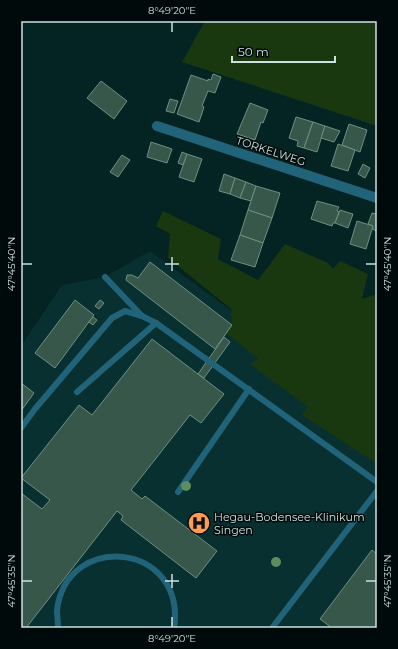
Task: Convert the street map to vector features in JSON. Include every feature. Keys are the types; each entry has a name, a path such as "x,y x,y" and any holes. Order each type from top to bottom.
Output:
{"street":[{"name":"TORKELWEG","path":"157,126 377,198"}],"lane":[{"path":"105,277 142,316"},
{"path":"21,428 35,409 112,318 125,312 142,316 156,323 377,482"},
{"path":"77,392 156,323"},
{"path":"178,492 249,389"},
{"path":"272,628 377,491"},
{"path":"58,628 58,605 61,593 70,578 94,560 118,556 136,559 152,568 165,581 173,597 176,615 174,628"}],"shaded area":[{"name":"Hegau-Bodensee-Klinikum Singen","path":"150,251 377,417 377,628 21,628 21,346 62,285 105,277"}],"green space":[{"path":"205,21 377,21 377,126 182,62"},
{"path":"163,211 221,239 218,259 258,280 285,244 328,263 333,269 340,261 368,274 362,299 377,294 377,464 302,415 308,407 250,364 259,359 226,333 232,325 231,309 168,258 170,234 156,226"}],"building":[{"path":"213,74 221,77 215,93 208,91 202,106 204,107 199,122 177,114 191,75 208,81 208,79 211,80"},
{"path":"101,81 127,101 114,119 87,98"},
{"path":"170,99 178,101 174,113 166,111"},
{"path":"250,103 268,110 263,123 261,122 255,140 237,134"},
{"path":"296,117 313,122 304,148 297,146 298,141 289,138"},
{"path":"313,122 325,126 317,152 304,148"},
{"path":"349,124 367,130 360,152 342,145"},
{"path":"325,126 340,131 334,142 321,138"},
{"path":"151,142 172,149 167,163 147,157"},
{"path":"338,144 355,150 348,171 331,166"},
{"path":"182,152 187,154 183,165 178,163"},
{"path":"187,154 202,159 194,182 179,177"},
{"path":"122,155 130,160 118,177 110,172"},
{"path":"363,164 370,168 365,178 358,174"},
{"path":"224,174 235,178 230,194 219,191"},
{"path":"235,178 246,182 240,198 230,194"},
{"path":"246,182 256,186 251,201 240,198"},
{"path":"256,186 280,193 272,218 248,210"},
{"path":"317,201 339,207 337,211 339,212 335,223 333,223 332,226 311,219"},
{"path":"248,210 272,218 263,243 240,235"},
{"path":"340,210 353,214 348,228 335,223"},
{"path":"372,213 377,214 377,231 372,229 373,226 368,224"},
{"path":"357,221 373,226 366,249 350,244"},
{"path":"240,235 263,243 255,267 231,260"},
{"path":"150,262 232,325 215,349 126,280 127,275 132,275 138,278"},
{"path":"75,300 94,315 55,368 35,353"},
{"path":"100,300 104,303 99,309 95,306"},
{"path":"93,317 97,320 93,325 89,322"},
{"path":"224,337 230,342 204,378 198,374"},
{"name":"Hegau-Bodensee-Klinikum Singen","path":"152,339 224,394 201,423 190,415 131,490 142,499 145,496 217,551 196,578 121,520 123,516 117,511 26,628 21,628 21,493 42,509 50,500 21,478 79,405 92,415"},
{"path":"21,383 34,393 21,411"},
{"path":"372,550 377,554 377,625 375,628 332,628 320,619"}],"place":[{"name":"Hegau-Bodensee-Klinikum Singen","path":"199,523"}]}
